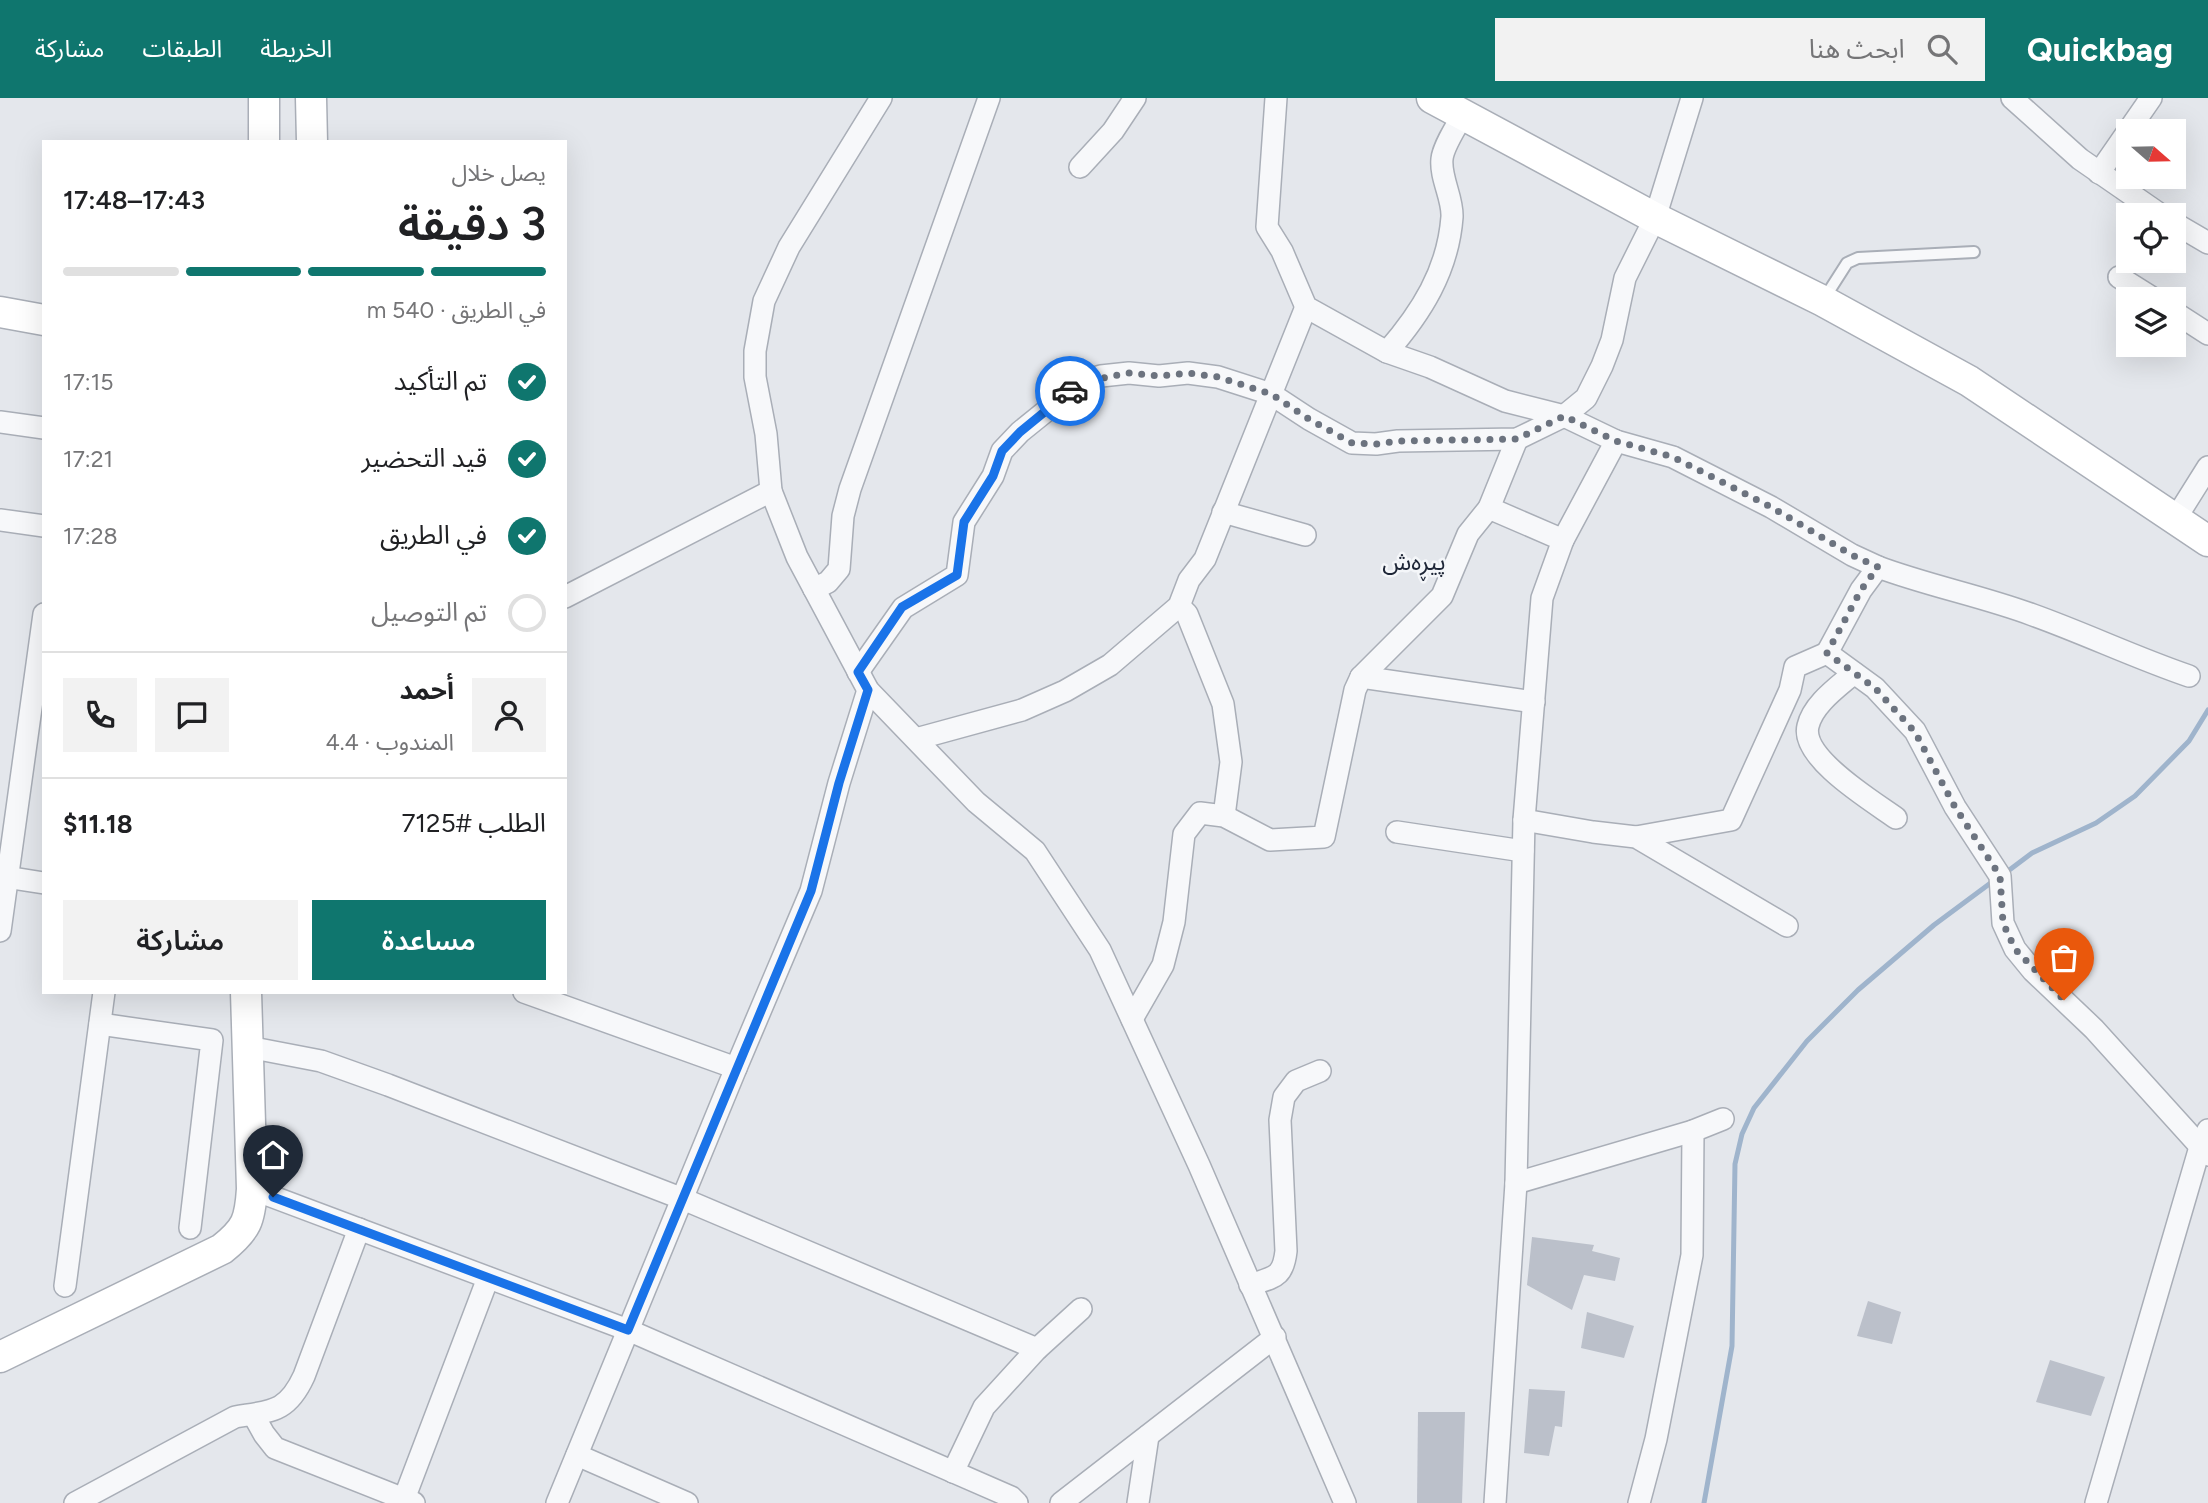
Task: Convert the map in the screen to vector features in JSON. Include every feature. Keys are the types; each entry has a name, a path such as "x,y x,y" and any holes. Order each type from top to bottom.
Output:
{"street":[{"path":"264,98 264,140"},
{"path":"311,98 312,140"},
{"path":"881,98 794,237 764,301 755,351 755,377 766,434 771,491 797,558 863,681 976,802 1035,851 1100,950 1199,1165 1345,1503"},
{"path":"814,589 828,582 839,569 843,516 850,489 989,98"},
{"path":"1080,167 1113,131 1135,98"},
{"path":"1276,98 1267,227 1282,251 1306,307 1387,352 1430,367 1504,401 1564,416 1616,441 1673,457 1771,507 1852,555 1878,567 1921,583 1990,600 2035,615 2189,676"},
{"path":"1432,98 1655,218 1823,301 1969,381 2208,541"},
{"path":"557,1503 811,891 863,681 902,607 957,575 964,522 993,476 1002,451 1020,432 1082,382 1129,373 1159,376 1188,373 1218,377 1271,394 1352,443 1517,439 1564,416 1586,398 1602,366 1612,340 1625,278 1655,218 1692,98"},
{"path":"2012,98 2099,173 2143,203"},
{"path":"2099,173 2151,98"},
{"path":"1387,352 1413,322 1429,298 1442,266 1452,216 1442,158 1463,115"},
{"path":"2186,230 2208,243"},
{"path":"2119,277 2135,287"},
{"path":"916,739 1021,710 1066,691 1110,666 1179,606 1189,580 1205,559 1306,307"},
{"path":"0,312 42,320"},
{"path":"2186,320 2208,334"},
{"path":"0,422 42,428"},
{"path":"1132,1020 1163,965 1174,922 1184,834 1200,813 1224,816 1270,840 1324,837 1355,690 1361,677 1442,596 1468,534 1489,508 1517,439"},
{"path":"1495,1503 1516,1183 1524,820 1542,598 1563,540 1616,441"},
{"path":"2176,518 2208,467"},
{"path":"567,596 771,491"},
{"path":"1489,508 1563,540"},
{"path":"1223,512 1305,535"},
{"path":"0,520 42,526"},
{"path":"1524,820 1636,837 1731,820 1790,690 1795,667 1827,653 1861,590 1878,567"},
{"path":"1179,606 1187,614 1223,704 1231,762 1224,816"},
{"path":"0,931 4,877 42,627"},
{"path":"1827,653 1875,688 1915,732 1955,807 2000,876 2003,923 2015,949 2033,971 2094,1029 2205,1144 2096,1503"},
{"path":"1854,673 1831,693 1816,711 1808,726 1808,737 1812,747 1832,771 1896,818"},
{"path":"1361,677 1534,702"},
{"path":"1397,832 1523,851"},
{"path":"1636,837 1787,926"},
{"path":"4,877 42,883"},
{"path":"65,1286 104,994"},
{"path":"0,1357 222,1249 237,1238 248,1221 252,1189 246,994"},
{"path":"530,994 736,1068"},
{"path":"100,1024 212,1040 190,1228"},
{"path":"247,1047 321,1061 401,1090 683,1199 1037,1349"},
{"path":"1250,1284 1276,1276 1284,1268 1286,1251 1280,1120 1284,1097 1296,1081 1320,1071"},
{"path":"1516,1183 1693,1131 1723,1119"},
{"path":"1639,1503 1656,1439 1692,1255 1693,1131"},
{"path":"252,1189 628,1330 1011,1497 1017,1503"},
{"path":"79,1502 237,1417 277,1410 296,1394 359,1229"},
{"path":"254,1416 275,1448 409,1501 488,1278"},
{"path":"953,1472 984,1406 1037,1349 1080,1309"},
{"path":"1061,1503 1275,1337"},
{"path":"1138,1503 1148,1436"},
{"path":"577,1455 687,1503"}],"lane":[{"path":"1823,301 1847,263 1858,258 1974,252"}],"building":[{"path":"1532,1237 1594,1245 1592,1251 1620,1258 1615,1281 1584,1275 1572,1310 1527,1285"},
{"path":"1868,1301 1901,1312 1892,1344 1857,1336"},
{"path":"1587,1312 1634,1326 1624,1358 1581,1348"},
{"path":"2050,1360 2105,1377 2091,1416 2036,1402"},
{"path":"1529,1389 1565,1391 1562,1427 1555,1426 1549,1456 1524,1453"},
{"path":"1418,1412 1465,1412 1462,1503 1417,1503"}],"waterway":[{"path":"2004,874 2032,853 2096,823 2135,796 2189,741 2208,710"},
{"path":"1704,1503 1732,1346 1735,1164 1742,1134 1754,1108 1807,1041 1858,990 1934,925 1996,879"}],"way so far":[{"path":"1070,391 1082,382 1101,376 1129,373 1159,376 1188,373 1218,377 1271,394 1352,443 1517,439 1564,416 1616,441 1673,457 1771,507 1852,555 1878,567 1861,590 1827,653 1875,688 1915,732 1955,807 2000,876 2003,923 2015,949 2033,971 2064,1000"}],"district":[{"name":"پیڕەش","path":"1414,562"}],"route":[{"path":"273,1197 628,1330 811,891 839,783 868,690 858,672 902,607 957,575 964,522 993,476 1002,451 1020,432 1070,391"}]}
